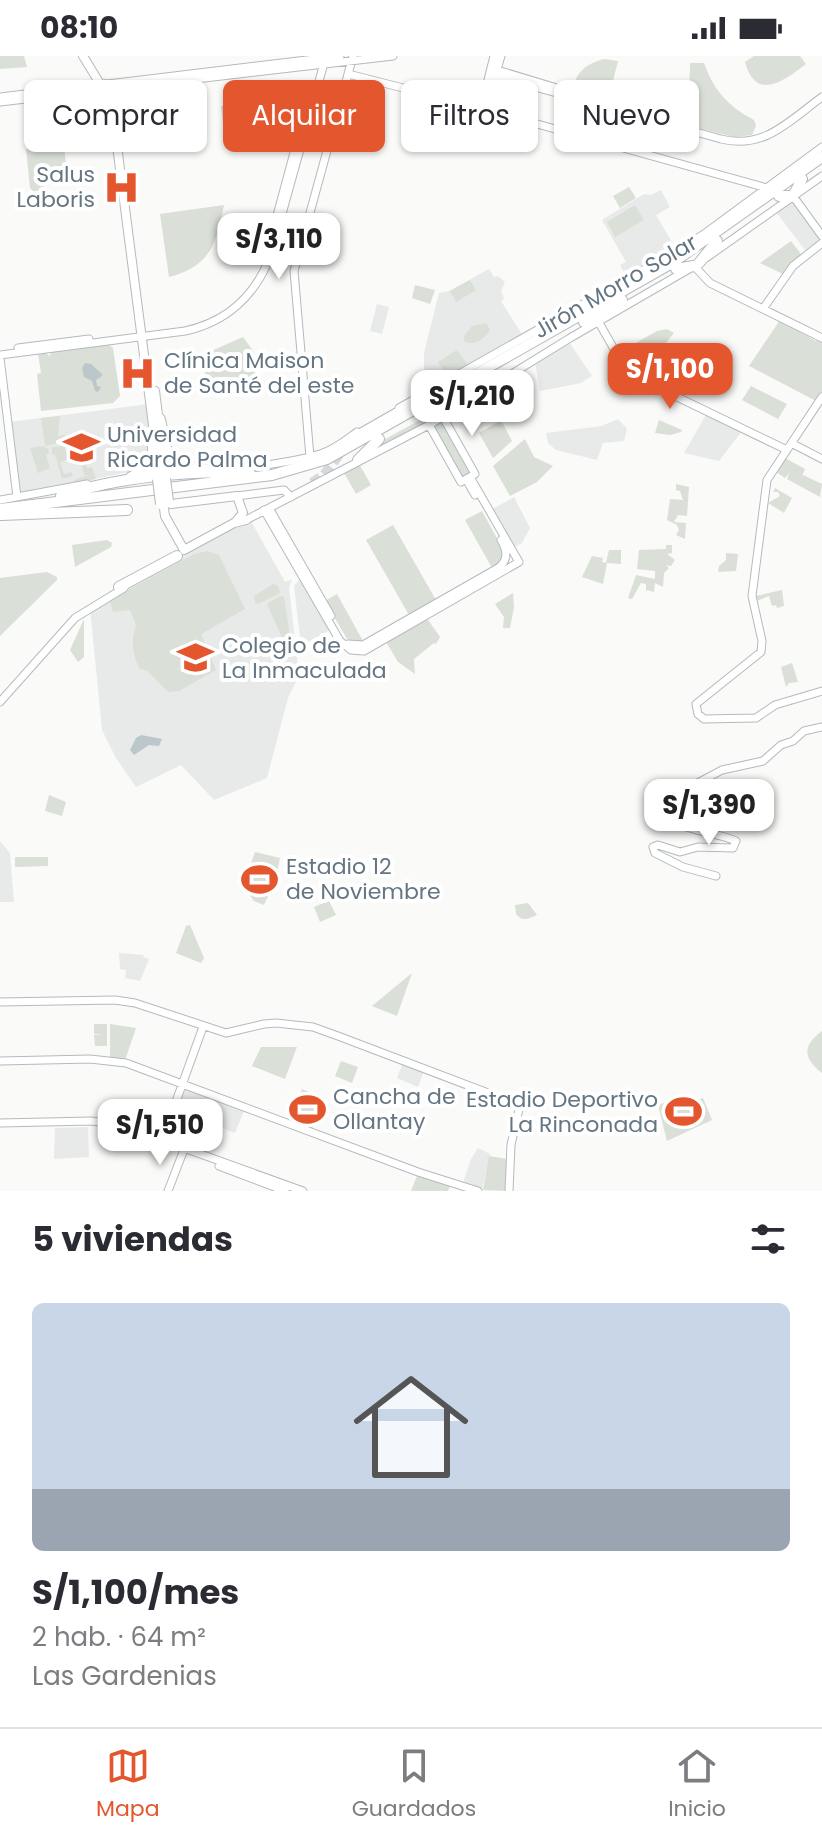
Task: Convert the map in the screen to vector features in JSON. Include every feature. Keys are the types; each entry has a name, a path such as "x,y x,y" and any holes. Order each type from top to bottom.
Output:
{"highway":[{"path":"782,176 822,156"},
{"path":"0,513 284,479 330,465 438,398 670,268 822,156"},
{"path":"0,513 35,505 272,475 327,459 376,437 717,241 822,165"},
{"path":"779,196 793,196 802,179"},
{"path":"746,212 760,190"},
{"path":"626,281 670,268 697,265 717,241"},
{"path":"357,436 413,404 438,398"},
{"path":"340,445 376,437"},
{"path":"358,460 376,437"},
{"path":"15,498 35,505 69,493 131,479 151,471 160,456 184,473"},
{"path":"290,471 310,457"},
{"path":"131,479 212,471 272,475"},
{"path":"162,478 166,505"},
{"path":"0,513 127,510"},
{"path":"119,587 182,552"}],"main road":[{"path":"83,56 102,80"},
{"path":"89,56 104,80"},
{"path":"123,152 154,427 160,456"},
{"path":"145,334 158,414 162,478"},
{"path":"237,496 243,515 182,552 166,505 237,496"},
{"path":"234,523 246,520"}],"street":[{"path":"181,80 340,56"},
{"path":"323,59 393,56"},
{"path":"490,80 494,56"},
{"path":"494,80 501,56"},
{"path":"15,498 0,355 185,331 209,324 240,303 261,279 274,245 323,59"},
{"path":"310,457 294,271 352,59"},
{"path":"181,80 266,68"},
{"path":"496,73 737,139 765,133 822,94"},
{"path":"348,74 401,88"},
{"path":"0,100 24,98"},
{"path":"538,126 760,190"},
{"name":"Jirón Morro Solar","path":"158,414 170,454 187,464 215,468 287,463 340,445 391,412 704,234 822,147"},
{"path":"246,520 269,512 358,460 443,417 598,321 697,265 822,176"},
{"path":"793,196 822,236"},
{"path":"765,306 799,259 822,243"},
{"path":"697,265 712,280 822,336"},
{"path":"697,265 710,283 822,336"},
{"path":"598,321 622,363 642,380 822,459"},
{"path":"0,395 15,498"},
{"path":"790,447 822,397"},
{"path":"822,404 770,474 752,596 762,641 761,652 696,704 696,709 704,719 750,719 775,705 822,691"},
{"path":"269,512 344,640 350,645 360,646 504,562 505,548 468,478 443,417"},
{"path":"269,512 340,641 351,650 364,651 519,562 468,478 429,425"},
{"path":"0,500 131,479 149,466 154,427"},
{"path":"237,496 284,490 291,497"},
{"path":"0,699 75,618 180,557 182,552"},
{"path":"0,699 73,616 119,587"},
{"path":"716,876 680,866 655,853 653,847 658,845 680,852 702,847 730,850 736,841 716,833 685,828 665,812 665,791 670,787 690,787 722,770 763,761 778,747 793,741 804,731 822,727"},
{"path":"0,1002 115,1000 152,1008 226,1033 264,1024 313,1027 515,1103 519,1109 511,1145 509,1191"},
{"path":"160,1140 201,1026"},
{"path":"0,1061 109,1060 126,1063 418,1172 478,1191"},
{"path":"0,1125 108,1123 303,1191"},
{"path":"0,1125 110,1126 285,1191"},
{"path":"168,1191 183,1152"}],"shaded area":[{"path":"0,56 24,56 27,67 0,69"},
{"path":"754,56 800,56 806,64 780,81 764,85 750,75 745,62"},
{"path":"604,59 618,61 613,80 575,80 592,63"},
{"path":"690,63 704,63 723,97 754,120 756,126 752,135 734,137 699,128 699,80 690,80"},
{"path":"26,152 65,152 67,172 35,193 30,188"},
{"path":"629,187 636,198 620,208 613,196"},
{"path":"661,190 670,207 656,215 676,249 627,278 620,265 626,262 602,220 644,194 651,195"},
{"path":"793,201 820,237 805,250 776,212"},
{"path":"224,205 214,242 203,260 169,277 160,214"},
{"path":"635,205 644,220 615,237 607,222"},
{"path":"791,241 801,254 783,274 760,263"},
{"path":"489,269 494,277 498,276 505,282 501,291 504,299 501,301 523,336 428,391 424,380 424,353 439,293 449,291"},
{"path":"470,280 476,290 456,302 450,291"},
{"path":"415,285 435,290 430,304 412,298"},
{"path":"377,304 389,307 382,334 370,331"},
{"path":"780,320 816,341 822,340 822,392 816,401 749,366"},
{"path":"486,323 490,330 482,339 475,343 464,341 472,326"},
{"path":"667,329 674,333 640,375 618,353 657,331"},
{"path":"243,337 254,352 256,379 207,386 202,355"},
{"path":"569,342 592,376 581,383 540,391 535,362"},
{"path":"109,345 113,348 120,396 113,403 41,411 38,354 46,353 49,356 52,352"},
{"path":"706,345 730,362 717,381 711,383 688,372"},
{"path":"457,350 469,366 455,374 452,369 445,373 438,362"},
{"path":"85,363 91,364 103,375 96,380 97,386 101,387 98,392 92,381 84,377 82,368"},
{"path":"494,379 434,419 369,452 380,442"},
{"path":"751,386 787,404 778,419 742,400"},
{"name":"Universidad Ricardo Palma","path":"149,404 150,427 147,428 150,458 149,463 139,470 19,494 9,422"},
{"path":"706,415 742,431 719,461 684,453"},
{"path":"60,416 58,436 65,435 63,442 45,446 41,418"},
{"path":"618,419 627,429 624,441 603,443 597,460 556,450 548,443 546,433 602,426"},
{"path":"443,420 472,472 461,478 432,426"},
{"path":"501,420 512,441 493,458 479,433"},
{"path":"659,420 682,430 670,435 655,433"},
{"path":"525,439 534,457 553,466 537,482 510,496 493,466"},
{"path":"43,446 48,449 46,455 50,468 38,473 30,448"},
{"path":"64,446 68,459 60,463 64,474 72,472 73,476 62,479 52,447"},
{"path":"88,446 91,458 85,461 87,468 92,467 96,479 75,484 74,480 89,475 84,475 78,448"},
{"path":"785,458 805,469 802,476 822,484 820,497 787,479 790,472 785,478 776,472"},
{"path":"358,462 371,485 356,494 343,471"},
{"path":"676,484 689,487 687,516 678,515 674,522 686,523 685,539 676,535 679,530 677,525 667,520 670,499 683,500 680,491 676,490"},
{"path":"775,488 792,498 784,513 768,503 780,496 778,492 773,492"},
{"path":"514,497 530,528 522,543 513,548 491,510"},
{"path":"482,511 503,549 503,560 492,568 465,520"},
{"name":"Colegio de La Inmaculada","path":"251,521 285,582 292,579 289,588 301,672 288,698 267,778 214,800 181,765 136,787 102,730 90,608 238,524"},
{"path":"393,525 436,600 409,615 366,540"},
{"path":"107,540 112,543 111,547 75,567 72,545"},
{"path":"666,545 672,545 672,553 667,554 675,560 671,566 666,565 669,568 664,573 663,587 655,583 654,592 646,592 646,584 641,583 632,599 628,598 636,575 655,579 655,571 637,569 639,550 666,549"},
{"path":"609,550 621,550 621,564 607,563 603,584 582,577 592,556 603,558 602,562 606,563"},
{"path":"207,551 219,555 245,609 201,634 216,670 179,691 168,692 137,663 133,647 136,625 130,610 113,612 110,600 194,554"},
{"path":"726,553 738,554 736,571 718,572 719,566 726,560"},
{"path":"47,572 57,580 0,636 0,578"},
{"path":"301,577 330,630 301,646 294,586"},
{"path":"273,584 278,586 280,593 255,603 254,596"},
{"path":"782,590 784,606 772,606 769,596 757,601 756,596"},
{"path":"513,593 510,628 503,628 504,617 495,604"},
{"path":"337,594 363,641 359,643 347,639 325,601"},
{"path":"280,596 284,597 291,658 267,604"},
{"path":"426,617 440,637 436,644 414,659 415,674 398,662 385,640"},
{"path":"84,619 84,657 78,662 70,650"},
{"path":"792,663 798,682 789,683 786,687 781,667"},
{"path":"141,735 162,739 159,746 149,745 134,755 130,750"},
{"path":"49,795 66,802 62,816 45,811"},
{"path":"0,841 10,853 14,902 0,902"},
{"name":"Estadio 12 de Noviembre","path":"255,852 280,858 275,881 264,905 254,901 243,886"},
{"path":"15,857 48,857 48,866 15,867"},
{"path":"329,901 336,915 320,922 314,907"},
{"path":"528,903 537,915 523,919 516,914 515,905"},
{"path":"190,925 204,958 201,963 176,953 186,926"},
{"path":"119,953 144,955 149,959 140,981 125,978 126,970 120,969"},
{"path":"412,973 397,1016 372,1006"},
{"path":"94,1024 107,1024 107,1046 95,1046 94,1035 103,1034 94,1034"},
{"path":"110,1024 136,1028 125,1060 110,1058"},
{"path":"822,1031 822,1073 811,1062 807,1052 811,1042"},
{"path":"261,1047 297,1047 285,1079 252,1066"},
{"path":"341,1061 358,1067 352,1083 335,1076"},
{"path":"403,1063 424,1071 418,1087 397,1078"},
{"path":"183,1087 245,1108 235,1133 214,1125 204,1151 165,1137"},
{"name":"Cancha de Ollantay","path":"302,1089 324,1098 312,1129 290,1121"},
{"name":"Estadio Deportivo La Rinconada","path":"683,1096 689,1103 703,1098 712,1120 667,1141 658,1105"},
{"path":"88,1127 89,1157 54,1159 55,1128"},
{"path":"478,1148 490,1154 482,1190 463,1183"},
{"path":"489,1156 508,1159 508,1191 483,1190"},
{"path":"418,1173 451,1183 448,1191 411,1191"}],"tunnel":[{"path":"312,483 324,475 341,452"}],"place":[{"name":"Salus Laboris","path":"121,187"},
{"name":"Clínica Maison de Santé del este","path":"138,373"},
{"name":"Universidad Ricardo Palma","path":"81,447"},
{"name":"Colegio de La Inmaculada","path":"196,658"},
{"name":"Estadio 12 de Noviembre","path":"260,879"},
{"name":"Cancha de Ollantay","path":"307,1109"},
{"name":"Estadio Deportivo La Rinconada","path":"684,1112"}]}
